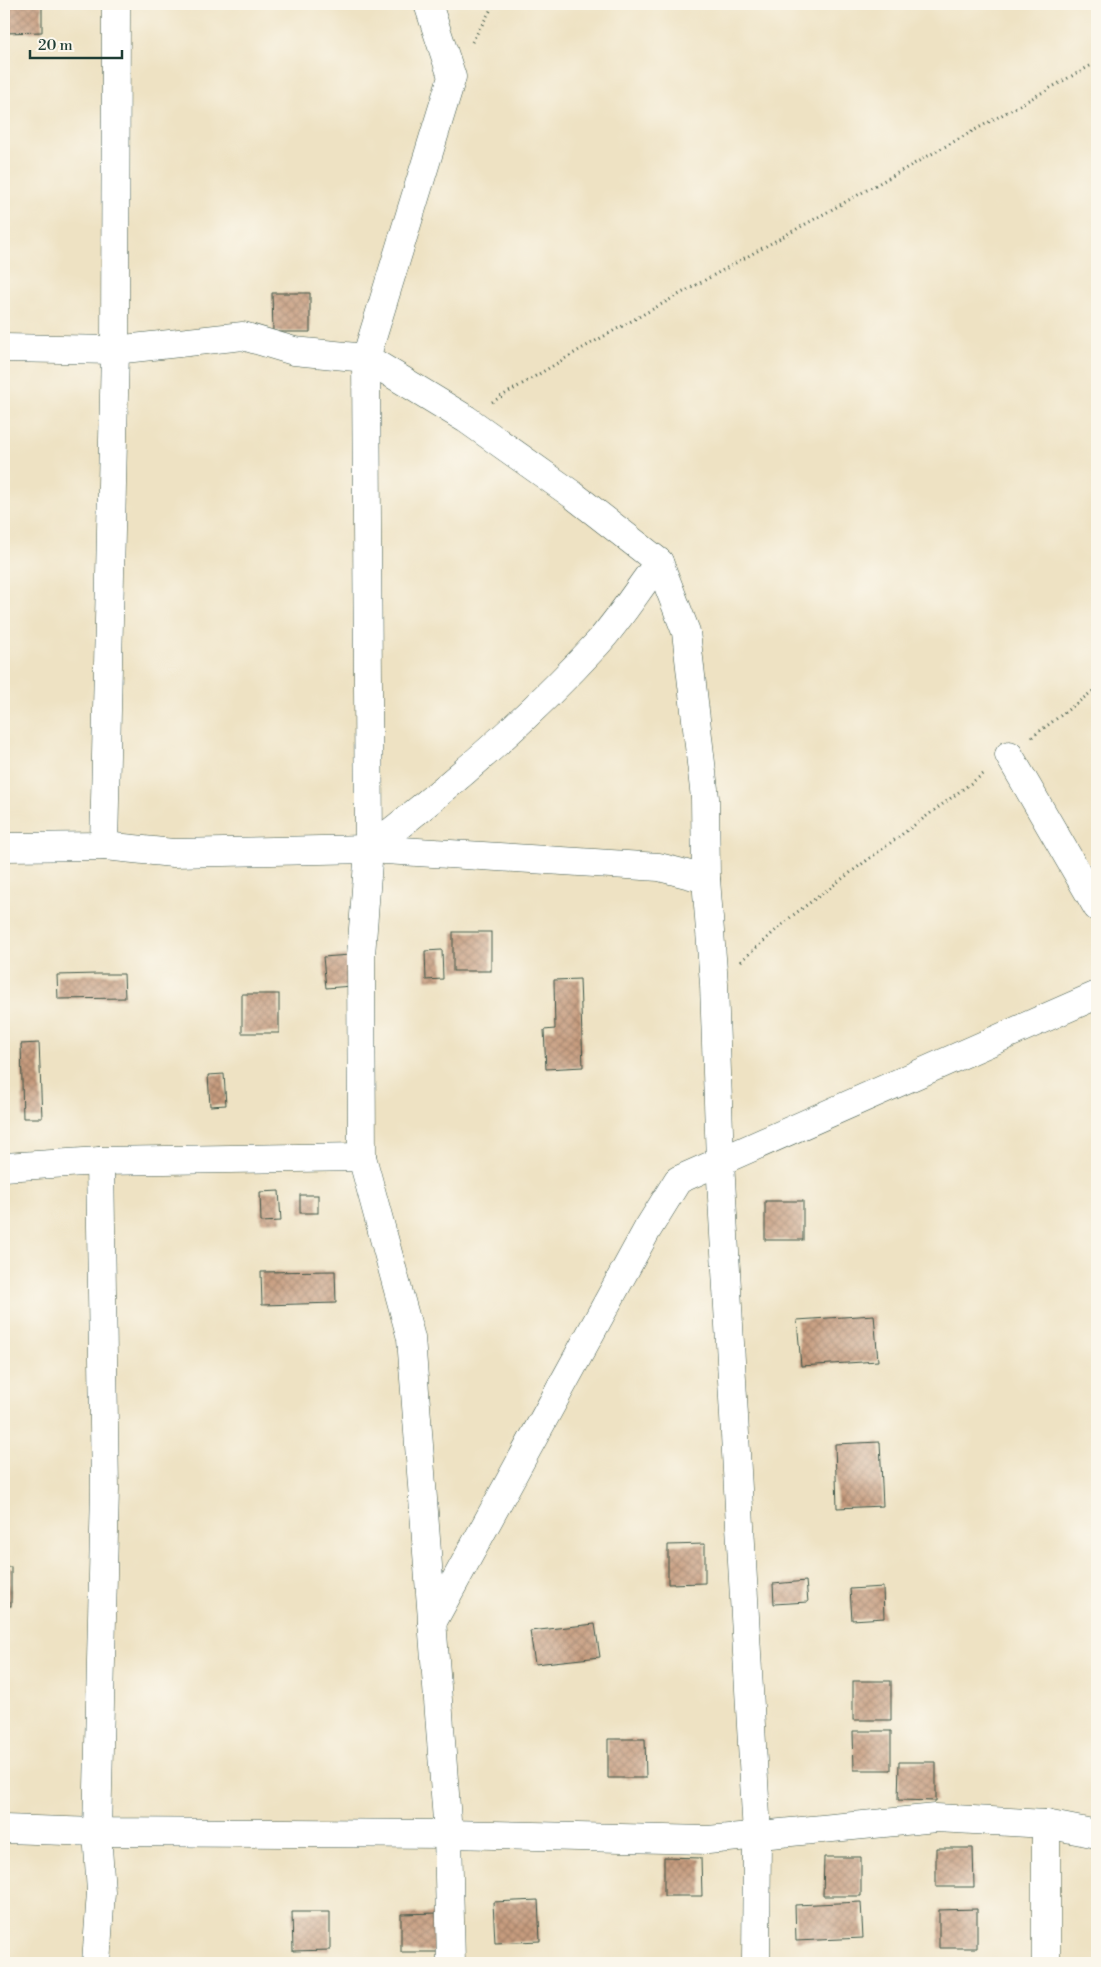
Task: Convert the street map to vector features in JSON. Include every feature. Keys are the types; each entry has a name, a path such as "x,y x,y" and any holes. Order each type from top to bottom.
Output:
{"street":[{"path":"104,846 114,350 116,4"},
{"path":"428,4 452,77 366,358 369,849 361,955 362,1157 411,1338 448,1834 451,1963"},
{"path":"4,348 114,350 243,336 294,351 366,358 466,418 573,495 659,562 686,632 705,798 706,880 714,984 720,1160 757,1835 756,1963"},
{"path":"369,849 430,802 511,732 598,642 659,562"},
{"path":"1009,754 1097,907"},
{"path":"4,847 104,846 173,853 369,849 659,867 706,880"},
{"path":"432,1623 647,1230 678,1180 1097,995"},
{"path":"4,1167 100,1161 362,1157"},
{"path":"96,1963 101,1892 97,1832 105,1488 100,1161"},
{"path":"4,1829 97,1832 448,1834 708,1840 936,1818 1046,1824 1097,1834"},
{"path":"1046,1824 1046,1963"}],"path":[{"path":"466,418 590,344 1097,62"},
{"path":"714,984 792,916 1097,688"}],"building":[{"path":"4,4 42,4 42,32 5,33"},
{"path":"272,293 310,293 310,332 273,332"},
{"path":"453,932 491,932 491,971 453,971"},
{"path":"442,950 443,979 426,980 425,951"},
{"path":"350,955 352,986 326,988 323,957"},
{"path":"124,974 125,998 58,999 57,975"},
{"path":"580,979 583,1067 546,1069 544,1030 555,1029 554,980"},
{"path":"242,994 279,994 279,1033 242,1033"},
{"path":"39,1043 42,1118 23,1118 21,1044"},
{"path":"224,1074 226,1105 210,1106 208,1075"},
{"path":"279,1191 281,1221 261,1222 260,1192"},
{"path":"300,1195 318,1195 318,1213 300,1213"},
{"path":"765,1201 803,1201 803,1240 765,1240"},
{"path":"335,1271 336,1303 262,1305 261,1272"},
{"path":"874,1315 878,1361 801,1366 797,1320"},
{"path":"880,1442 883,1506 837,1508 835,1444"},
{"path":"705,1544 705,1583 668,1584 668,1545"},
{"path":"4,1567 11,1567 11,1606 4,1606"},
{"path":"806,1581 808,1602 774,1604 773,1584"},
{"path":"883,1587 884,1618 852,1620 850,1589"},
{"path":"595,1624 600,1657 535,1664 530,1631"},
{"path":"853,1681 891,1681 891,1720 853,1720"},
{"path":"853,1731 891,1731 891,1770 854,1770"},
{"path":"608,1739 645,1739 646,1778 608,1778"},
{"path":"899,1762 936,1762 936,1801 898,1800"},
{"path":"936,1848 973,1848 974,1887 936,1887"},
{"path":"664,1857 701,1858 702,1896 664,1896"},
{"path":"824,1857 861,1857 861,1896 823,1896"},
{"path":"538,1900 540,1941 495,1943 493,1902"},
{"path":"861,1902 863,1938 796,1941 795,1905"},
{"path":"977,1909 977,1948 939,1948 939,1910"},
{"path":"292,1912 330,1912 330,1950 293,1951"},
{"path":"438,1913 439,1952 401,1952 401,1914"}]}
